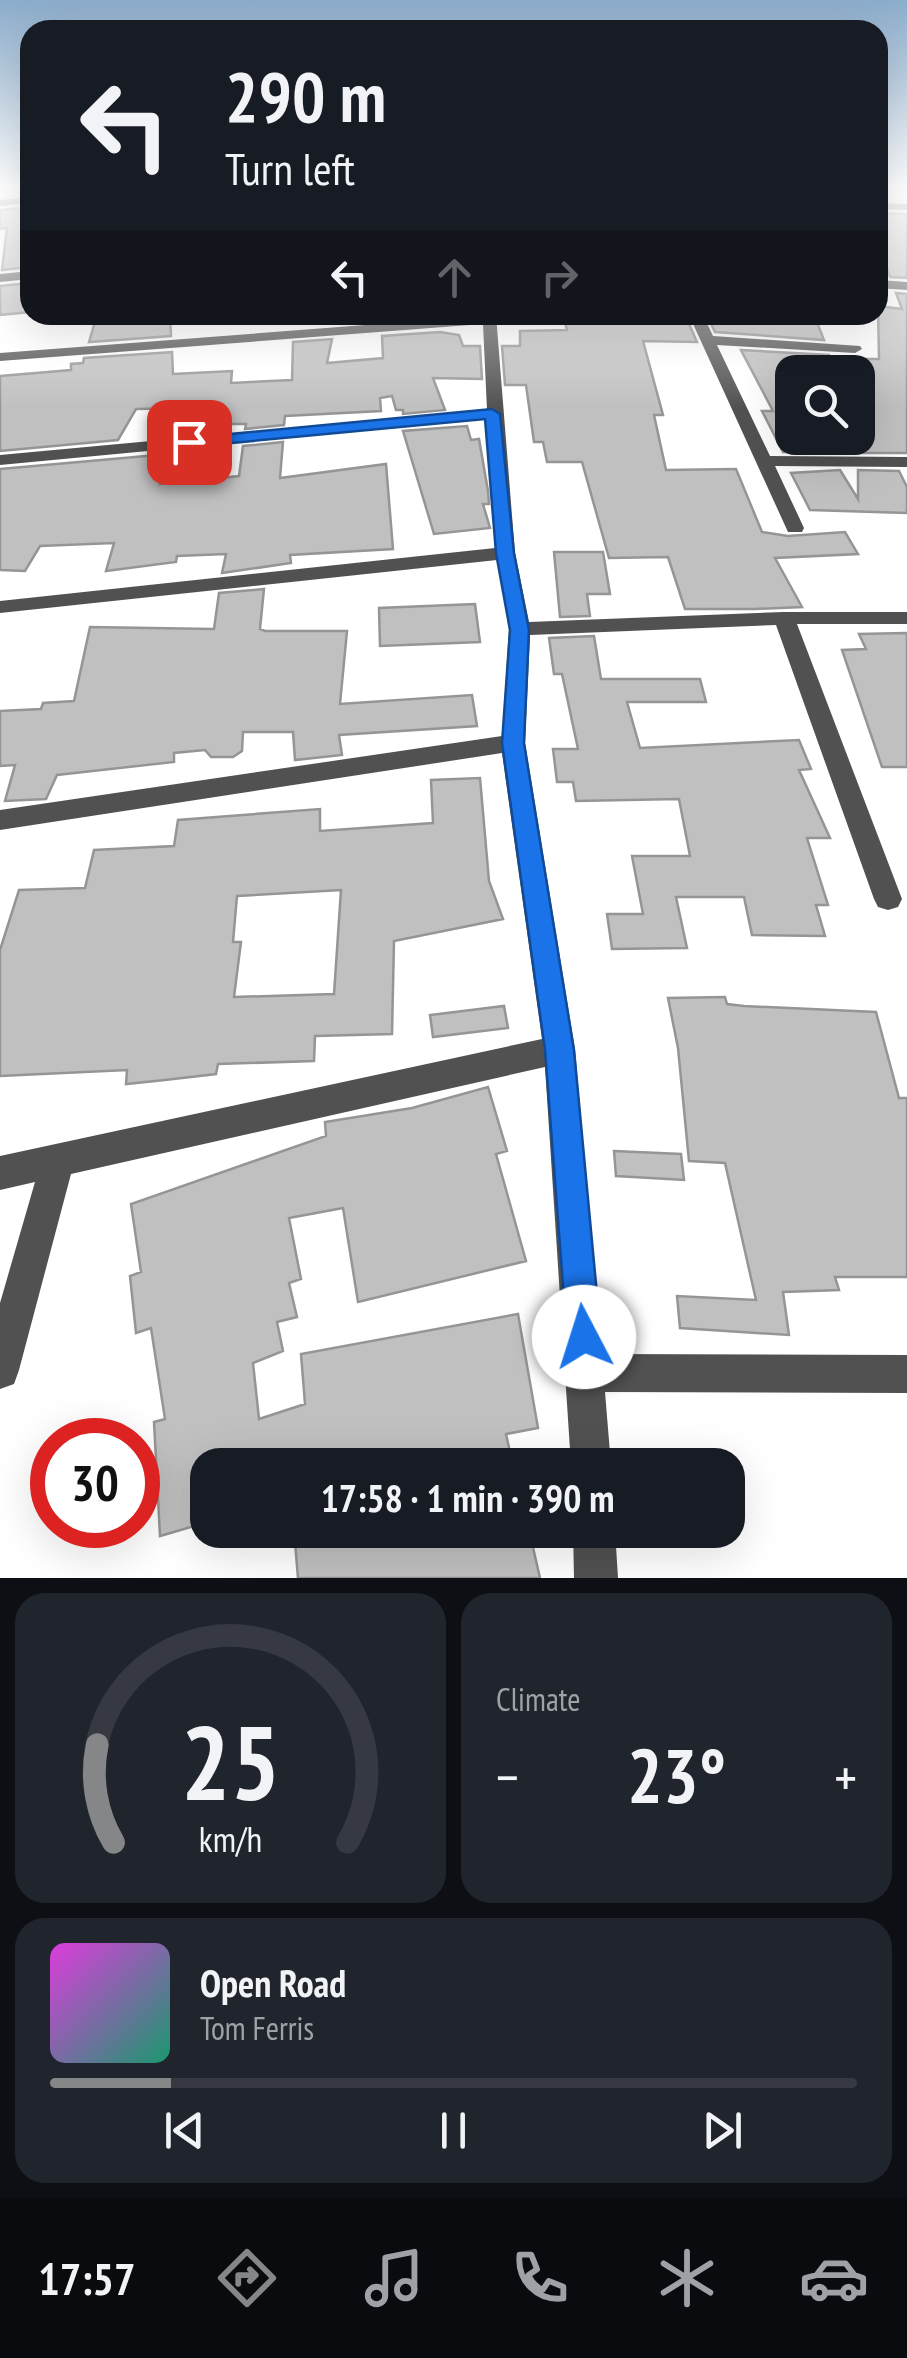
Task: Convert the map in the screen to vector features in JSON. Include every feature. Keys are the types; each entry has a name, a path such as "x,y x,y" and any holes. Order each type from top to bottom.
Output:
{"street":[{"path":"0,358 394,325"},
{"path":"489,325 492,414 505,553 520,630 513,743 560,1050 590,1448"},
{"path":"700,325 795,528"},
{"path":"707,340 855,350"},
{"path":"0,460 492,414"},
{"path":"765,462 907,462"},
{"path":"0,606 505,553"},
{"path":"520,630 784,618 907,618"},
{"path":"784,618 888,899"},
{"path":"0,820 513,743"},
{"path":"0,1173 560,1050"},
{"path":"0,1370 58,1161"},
{"path":"587,1373 907,1374"},
{"path":"595,1548 596,1578"}],"building":[{"path":"3,262 20,262 20,268 2,270"},
{"path":"888,262 907,262 907,278 890,277"},
{"path":"20,284 20,313 0,315 0,286"},
{"path":"896,293 907,294 907,453 875,453 875,359 879,359 878,325 888,325 888,307 902,309"},
{"path":"94,325 170,325 171,336 89,342"},
{"path":"566,325 689,325 697,342 643,341 663,415 654,415 666,470 736,469 762,532 788,536 845,532 858,554 775,558 802,607 755,609 685,609 668,557 609,558 582,462 547,462 543,442 534,442 526,385 505,385 502,346 520,346 520,331 567,330"},
{"path":"712,325 818,325 824,340 715,332"},
{"path":"440,332 459,335 463,346 480,346 482,379 433,378 445,410 403,414 403,410 396,410 392,396 380,398 381,411 285,416 284,425 245,429 246,424 184,424 190,408 136,409 118,440 0,451 0,376 71,370 71,364 83,363 84,358 172,352 173,374 232,371 231,383 292,380 293,342 332,339 327,363 383,358 382,336"},
{"path":"741,350 829,355 775,355 775,436 762,411 773,411"},
{"path":"467,426 471,440 479,439 489,504 483,504 490,528 434,534 403,431"},
{"path":"283,442 280,478 386,464 393,549 290,555 291,563 222,573 226,554 177,556 176,562 106,571 114,543 40,546 25,571 0,570 0,469 169,454 160,484 239,476 243,446"},
{"path":"840,470 858,499 858,470 899,471 907,487 907,513 810,510 791,473"},
{"path":"554,552 603,552 610,594 587,594 590,616 560,617"},
{"path":"264,589 260,629 347,631 340,704 472,695 477,726 339,735 342,755 295,760 293,732 243,732 242,751 233,757 211,757 205,750 174,753 174,762 57,775 46,799 5,801 15,765 0,766 0,711 41,709 43,703 74,701 90,627 214,629 219,593"},
{"path":"475,604 480,642 380,646 379,608"},
{"path":"907,633 907,767 882,767 842,650 866,649 859,634"},
{"path":"594,636 601,679 700,679 706,702 627,702 640,748 799,740 811,769 799,770 830,838 807,838 828,905 816,905 825,936 752,935 744,897 676,897 687,948 612,949 607,914 643,914 632,856 690,856 679,799 576,801 573,782 557,782 553,749 578,749 562,674 554,674 549,638"},
{"path":"480,778 489,881 503,919 394,941 392,1034 315,1036 314,1061 218,1064 216,1074 165,1080 126,1084 127,1070 0,1076 0,950 19,890 85,888 94,850 174,846 178,820 320,809 320,831 433,823 431,780","holes":["341,890 334,994 234,997 241,942 233,942 237,896"]},
{"path":"725,997 727,1004 744,1006 876,1012 899,1098 907,1098 907,1277 835,1277 839,1290 783,1292 789,1335 680,1328 677,1296 756,1300 725,1163 689,1161 678,1048 668,998"},
{"path":"504,1006 508,1028 433,1037 430,1015"},
{"path":"488,1087 507,1151 496,1154 526,1261 358,1302 343,1208 289,1218 301,1279 289,1283 297,1317 277,1322 283,1351 253,1363 259,1419 305,1404 301,1354 518,1314 538,1428 506,1434 509,1448 190,1448 190,1527 160,1536 160,1420 165,1419 151,1328 136,1333 130,1276 141,1272 131,1204 326,1136 325,1122 412,1108"},
{"path":"614,1151 681,1154 684,1180 616,1176"},
{"path":"296,1548 533,1548 540,1578 298,1578"}],"route":[{"path":"189,442 492,414 505,553 520,630 513,743 560,1050 584,1337"}]}
